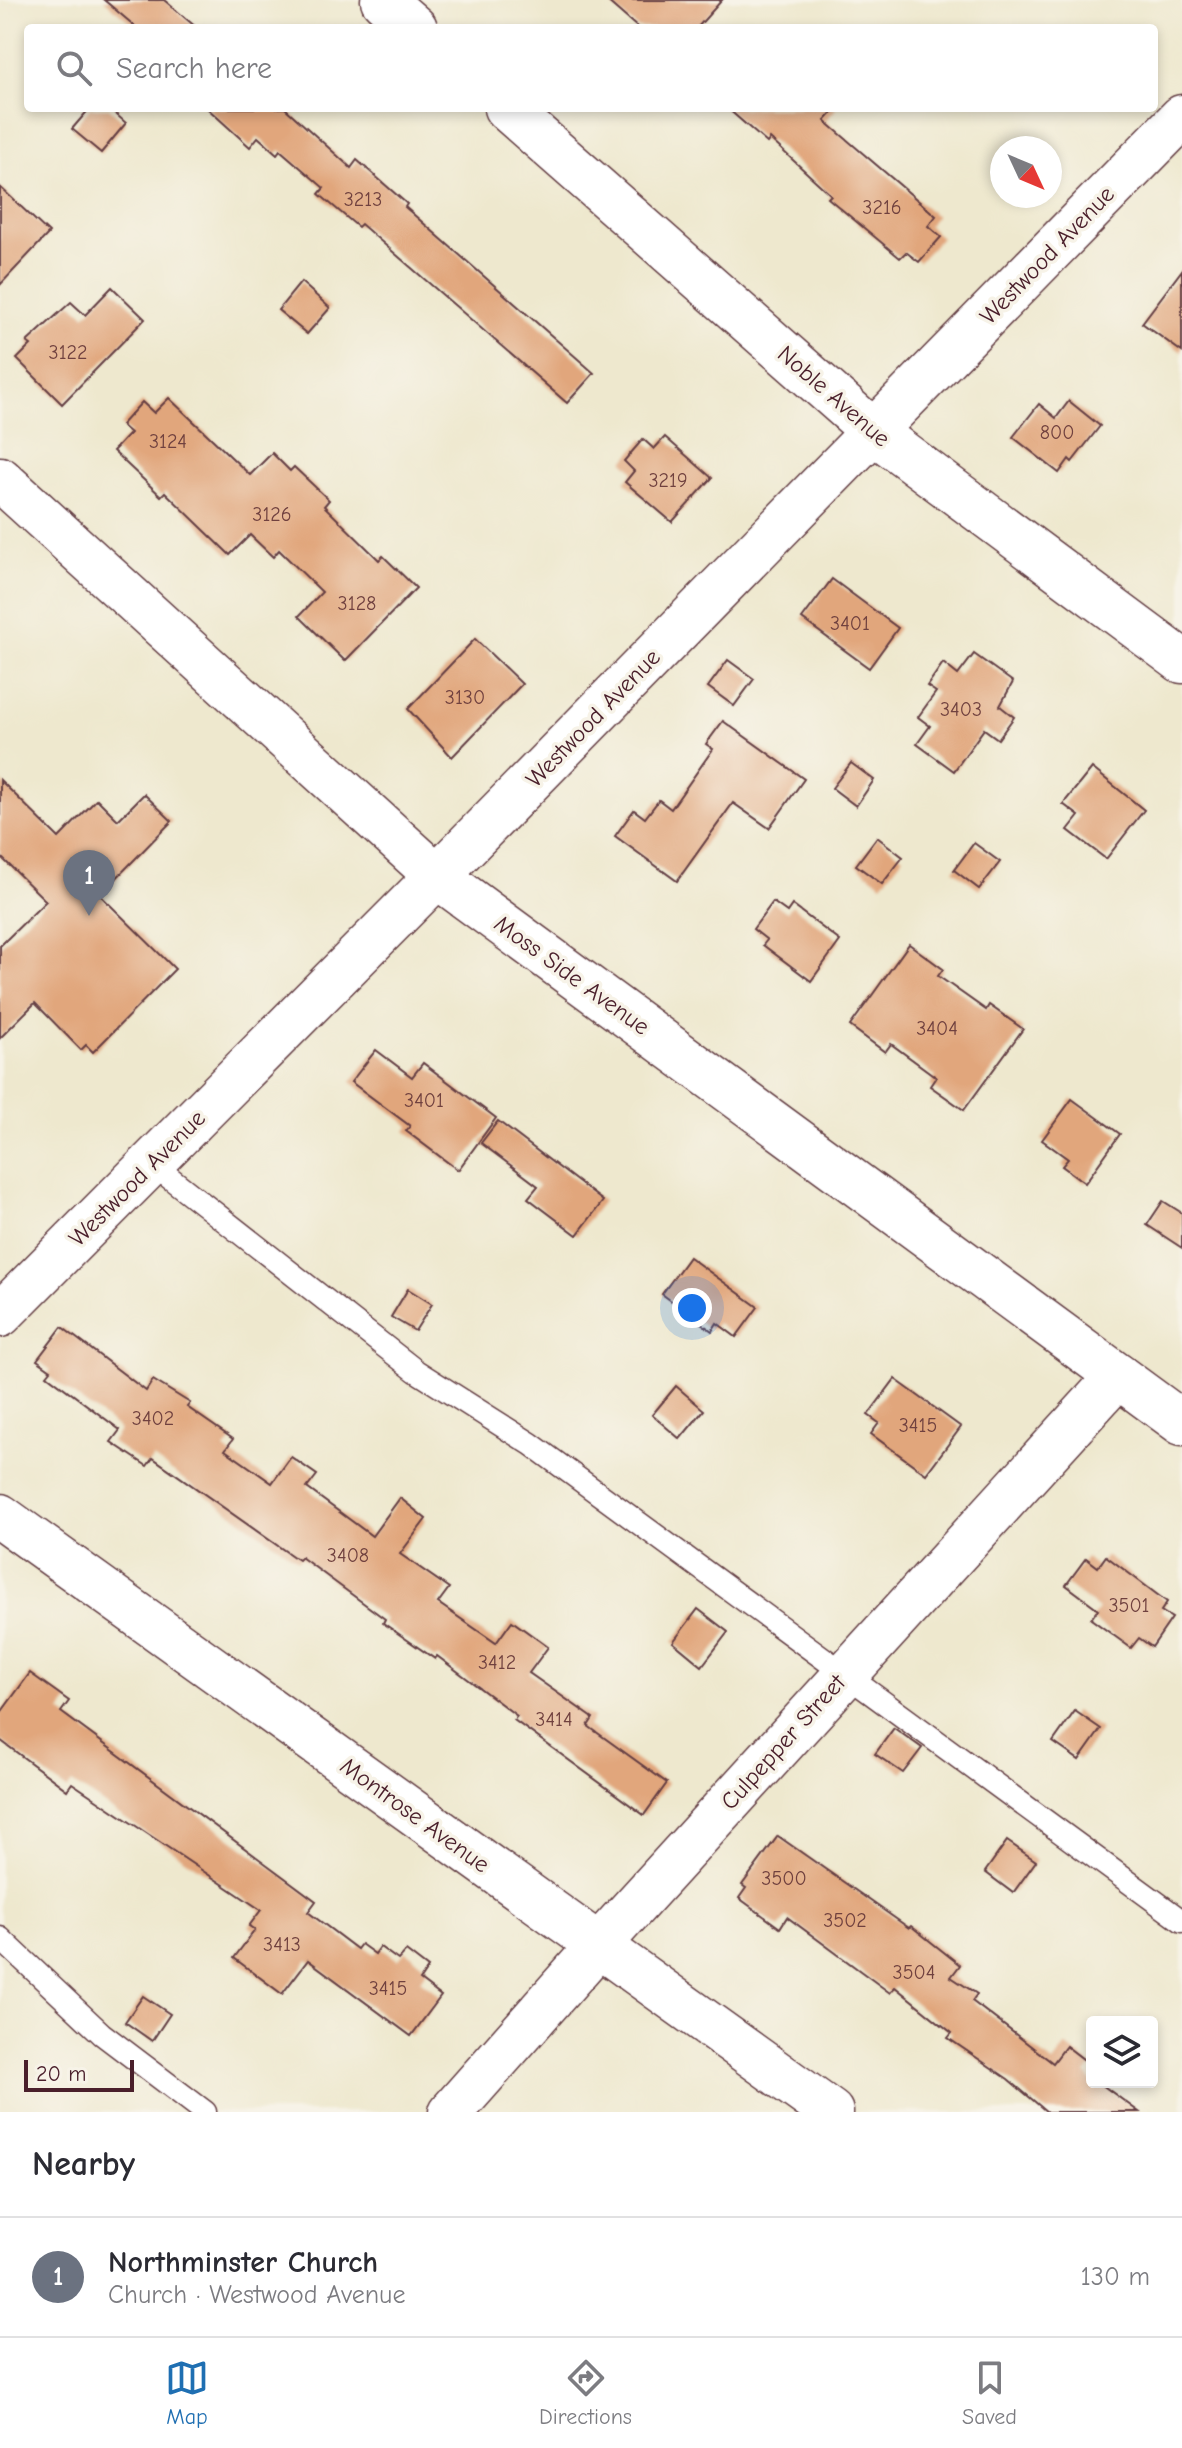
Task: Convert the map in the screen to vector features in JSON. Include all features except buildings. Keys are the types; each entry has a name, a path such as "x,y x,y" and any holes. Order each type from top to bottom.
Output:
{"street":[{"path":"383,0 410,24"},
{"name":"Noble Avenue","path":"511,112 874,432 1182,661"},
{"name":"Westwood Avenue","path":"0,1315 437,876 1182,117"},
{"name":"Moss Side Avenue","path":"0,479 437,876 1182,1423"},
{"name":"Culpepper Street","path":"451,2112 598,1946 1118,1376"},
{"name":"Montrose Avenue","path":"0,1516 831,2112"}],"lane":[{"path":"151,1163 416,1371 531,1444 1182,1921"},
{"path":"0,1938 102,2034 205,2112"}],"place":[{"name":"Northminster Church","path":"89,916"}]}
